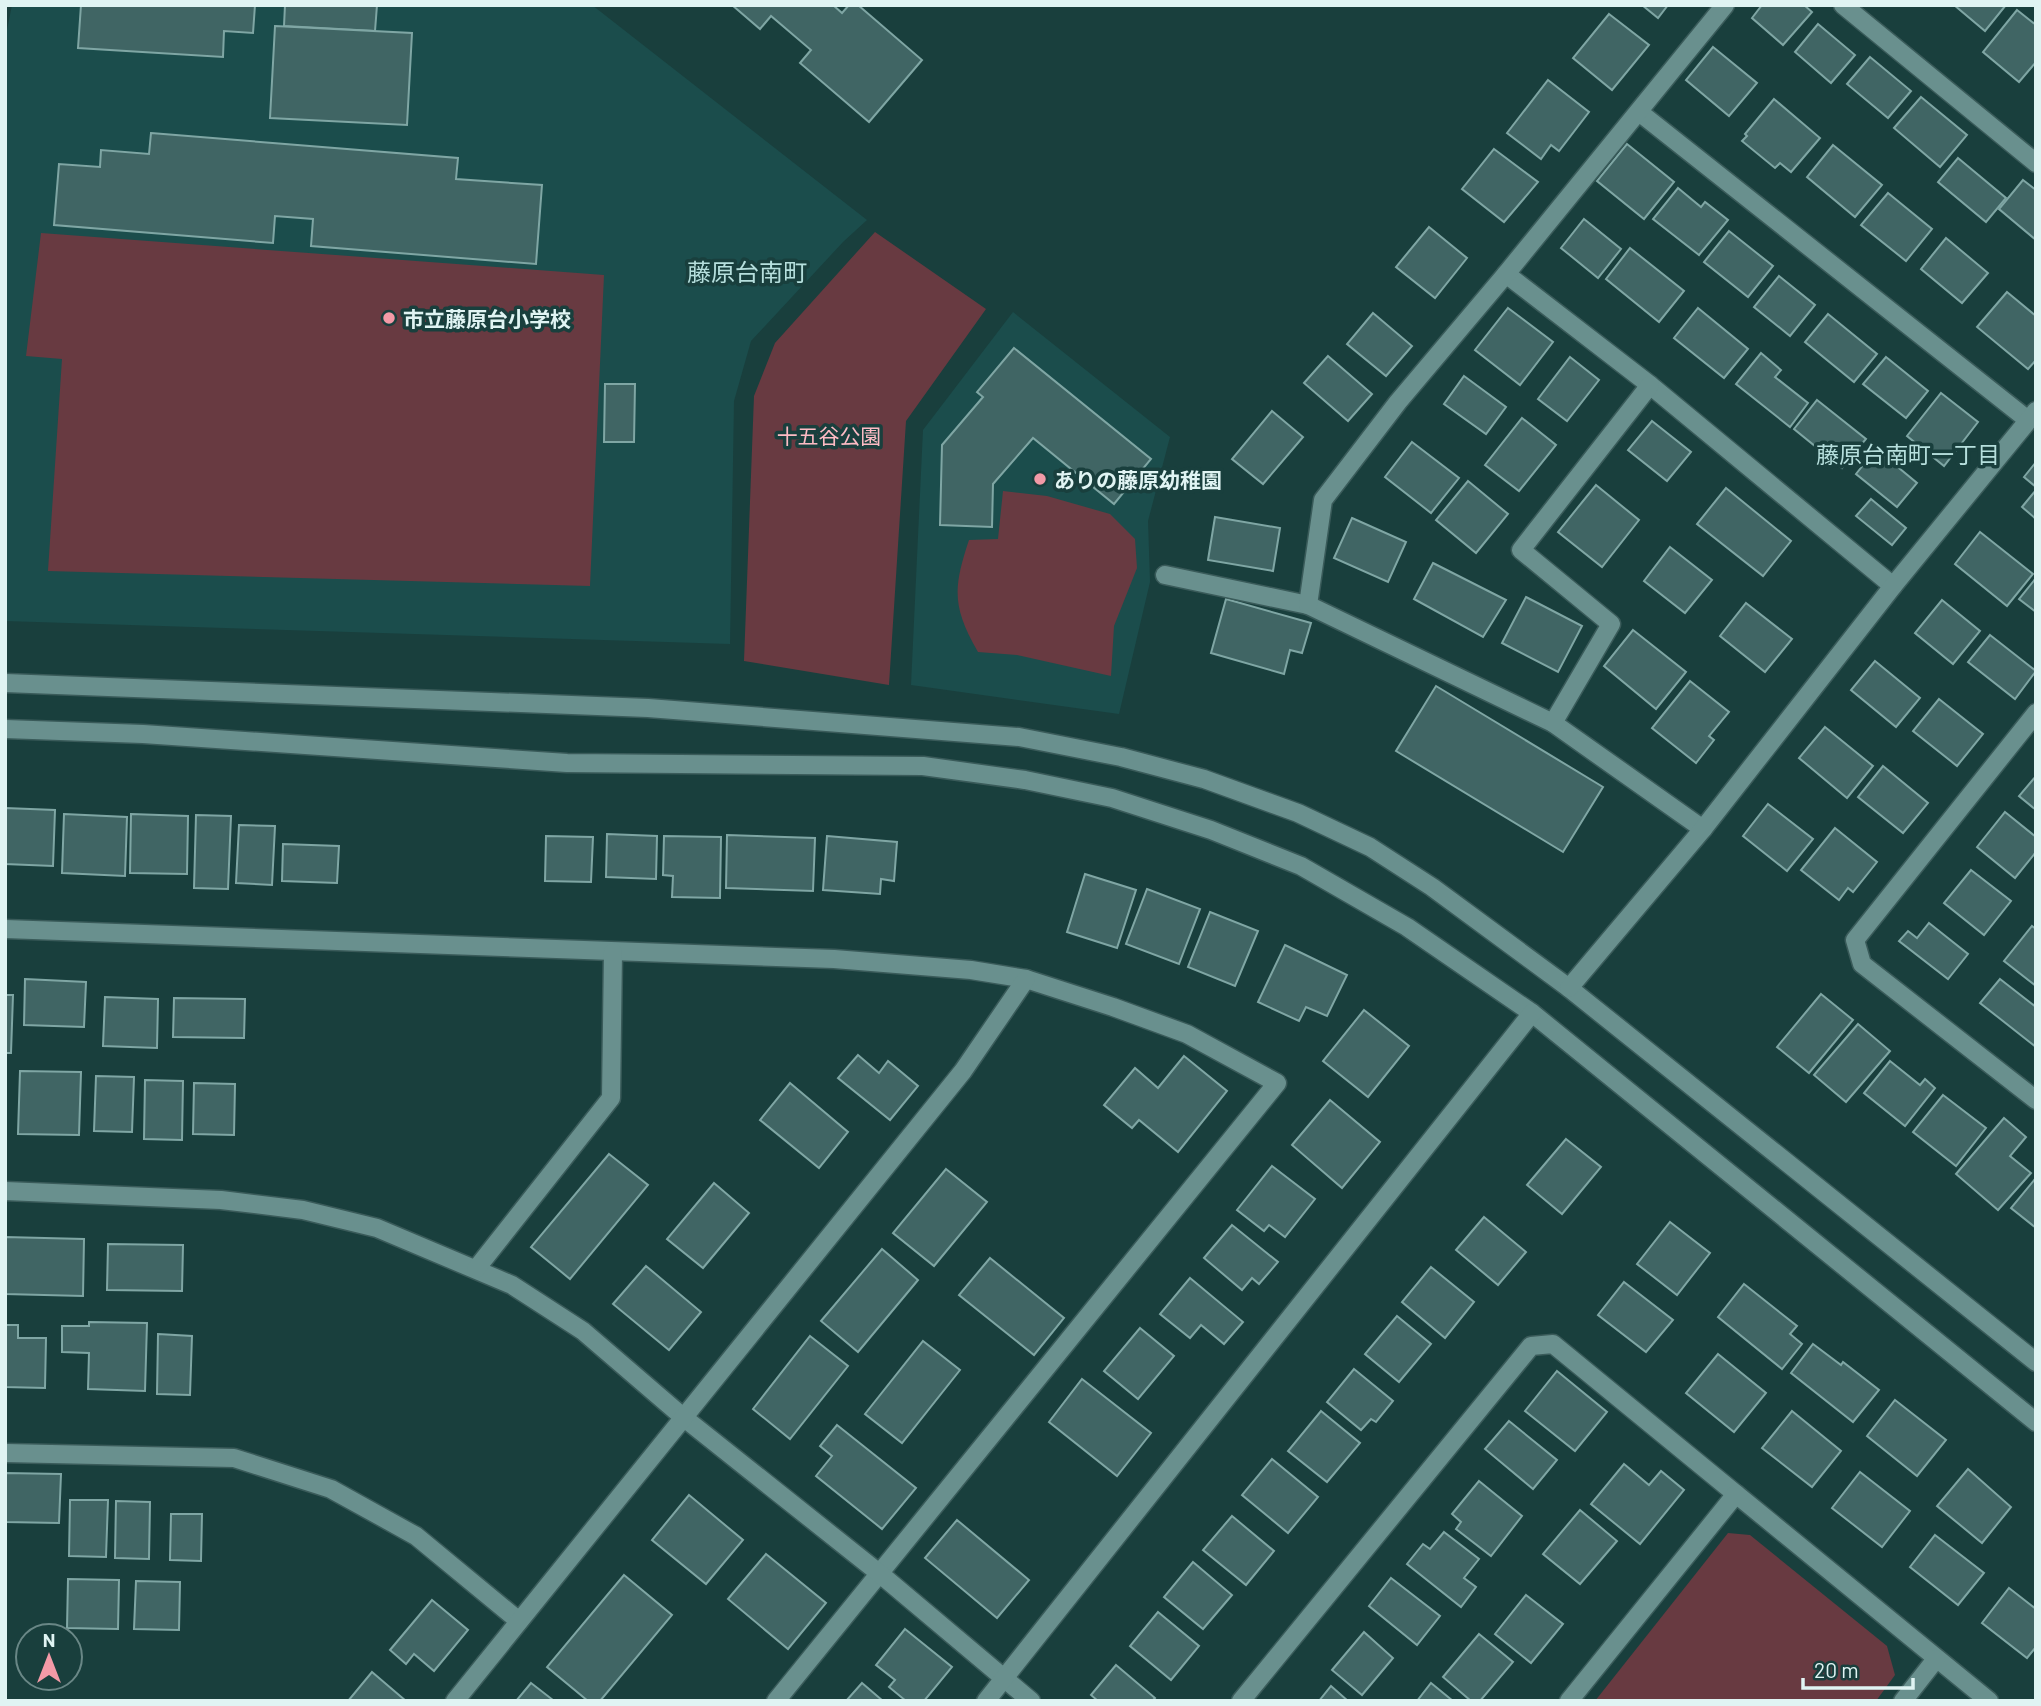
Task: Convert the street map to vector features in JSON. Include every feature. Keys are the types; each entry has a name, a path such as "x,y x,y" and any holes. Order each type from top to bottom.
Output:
{"street":[{"path":"1308,605 1323,500 1398,402 1725,5"},
{"path":"1843,5 2036,163"},
{"path":"1569,988 1703,829 1893,586 2032,415 1639,112"},
{"path":"1506,274 1650,385 1893,586"},
{"path":"1553,723 1611,624 1521,550 1650,385"},
{"path":"1166,575 1308,605 1553,723 1703,829"},
{"path":"5,683 648,708 1019,737 1121,757 1216,783 1298,813 1370,847 1432,887 1569,988 2036,1362"},
{"path":"2036,713 1855,940 1863,964 2036,1100"},
{"path":"5,729 143,734 567,763 923,766 1025,780 1112,798 1211,830 1301,866 1407,927 1532,1013 2036,1422"},
{"path":"5,929 834,959 971,970 1026,979 1187,1034 1278,1083 776,1701"},
{"path":"476,1269 611,1098 613,953"},
{"path":"455,1701 963,1071 1026,979"},
{"path":"986,1701 1532,1013"},
{"path":"5,1191 221,1200 303,1210 377,1228 512,1285 583,1331 683,1417 879,1573 1031,1701"},
{"path":"1241,1701 1531,1346 1553,1344 1989,1701"},
{"path":"5,1453 234,1458 331,1489 416,1536 519,1621"},
{"path":"1569,1701 1736,1493"},
{"path":"1903,1701 1936,1659"}],"shaded area":[{"name":"市立藤原台小学校","path":"12,5 592,5 867,220 751,341 734,401 730,644 5,621 5,40"},
{"name":"ありの藤原幼稚園","path":"1013,312 1170,437 1148,521 1150,582 1119,714 911,685 923,430"}],"green space":[{"name":"十五谷公園","path":"875,232 986,309 906,421 889,685 744,661 754,396 775,343"},
{"path":"41,233 604,275 590,586 48,571 62,359 26,356"},
{"path":"1003,491 1047,496 1110,514 1135,539 1137,568 1114,626 1111,676 1017,655 978,652 963,622 960,609 960,571 969,540 998,539"},
{"path":"1728,1533 1750,1535 1887,1646 1895,1675 1876,1701 1595,1701"}],"building":[{"path":"81,5 255,5 253,33 224,31 223,57 78,48"},
{"path":"285,5 377,5 375,31 284,26"},
{"path":"732,5 833,5 842,13 849,5 858,5 922,60 869,122 800,63 811,50 771,16 760,29"},
{"path":"1642,5 1668,5 1658,18"},
{"path":"1762,5 1804,5 1812,12 1783,45 1752,18"},
{"path":"1954,5 2006,5 1985,31"},
{"path":"2017,10 2036,25 2036,62 2019,82 1983,52"},
{"path":"1609,14 1649,45 1612,90 1573,58"},
{"path":"1818,24 1855,55 1831,83 1795,52"},
{"path":"275,26 412,33 407,125 270,118"},
{"path":"1713,47 1757,83 1729,116 1686,80"},
{"path":"1870,57 1911,91 1888,118 1847,84"},
{"path":"1548,80 1589,112 1559,151 1551,145 1541,159 1507,133"},
{"path":"1921,97 1967,135 1940,167 1894,128"},
{"path":"1774,99 1820,138 1791,172 1780,163 1775,168 1742,141"},
{"path":"151,133 458,158 456,179 542,185 536,264 311,246 313,219 275,216 273,243 54,225 59,164 100,167 101,150 149,154"},
{"path":"1627,144 1674,182 1644,219 1597,181"},
{"path":"1833,145 1882,185 1855,217 1807,177"},
{"path":"1494,149 1538,182 1504,222 1462,189"},
{"path":"1958,158 2006,198 1986,222 1938,182"},
{"path":"2023,180 2036,190 2036,240 1999,209"},
{"path":"1678,188 1701,207 1705,202 1728,220 1699,255 1653,219"},
{"path":"1888,193 1932,229 1906,261 1861,225"},
{"path":"1584,219 1621,249 1598,278 1561,248"},
{"path":"1429,227 1467,258 1435,298 1396,267"},
{"path":"1729,231 1773,266 1748,297 1704,262"},
{"path":"1946,238 1988,273 1962,303 1921,269"},
{"path":"1630,248 1684,291 1659,322 1606,279"},
{"path":"1779,276 1815,305 1790,336 1754,307"},
{"path":"2007,292 2036,316 2036,360 2028,369 1977,327"},
{"path":"1508,308 1553,342 1520,385 1475,350"},
{"path":"1698,308 1748,349 1724,378 1674,338"},
{"path":"1373,313 1412,346 1386,376 1347,344"},
{"path":"1828,314 1877,354 1854,382 1805,342"},
{"path":"1014,348 1151,459 1114,504 1033,438 993,484 992,527 940,525 942,445 983,397 977,392"},
{"path":"1761,353 1781,370 1775,377 1808,403 1790,427 1736,384"},
{"path":"1328,356 1372,394 1348,421 1304,383"},
{"path":"1570,357 1599,380 1567,421 1538,399"},
{"path":"1886,357 1928,391 1906,418 1863,384"},
{"path":"1464,376 1506,407 1486,434 1444,404"},
{"path":"605,384 635,384 634,442 604,442"},
{"path":"1941,393 1978,422 1944,466 1907,436"},
{"path":"1817,400 1866,439 1842,468 1794,429"},
{"path":"1272,411 1303,437 1263,484 1232,459"},
{"path":"1522,418 1556,445 1519,491 1485,465"},
{"path":"1652,421 1691,452 1667,481 1628,450"},
{"path":"1412,442 1459,478 1431,513 1385,477"},
{"path":"1876,449 1917,483 1897,507 1856,474"},
{"path":"2036,462 2036,487 2024,477"},
{"path":"1468,481 1508,514 1476,553 1436,520"},
{"path":"1596,485 1639,520 1602,567 1558,532"},
{"path":"1726,488 1791,541 1763,576 1697,524"},
{"path":"2036,490 2036,519 2022,507"},
{"path":"1871,499 1906,528 1892,545 1856,516"},
{"path":"1215,517 1280,528 1273,571 1208,560"},
{"path":"1352,518 1406,542 1388,582 1334,558"},
{"path":"1980,532 2033,574 2007,606 1955,564"},
{"path":"1670,547 1712,580 1685,613 1644,581"},
{"path":"1433,563 1506,600 1483,637 1414,599"},
{"path":"2036,578 2036,612 2019,599"},
{"path":"1526,597 1582,626 1558,672 1502,643"},
{"path":"1226,599 1311,623 1302,653 1290,650 1284,674 1211,653"},
{"path":"1942,600 1980,631 1953,664 1915,633"},
{"path":"1746,603 1792,639 1765,672 1720,636"},
{"path":"1633,630 1686,672 1656,709 1604,666"},
{"path":"1990,635 2036,671 2015,699 1968,662"},
{"path":"1875,661 1920,698 1896,727 1851,690"},
{"path":"1690,681 1729,712 1709,736 1714,740 1696,763 1652,728"},
{"path":"1436,686 1603,787 1563,852 1396,751"},
{"path":"1939,699 1983,734 1957,766 1913,731"},
{"path":"1825,727 1873,766 1847,798 1799,758"},
{"path":"1883,766 1928,803 1903,833 1858,797"},
{"path":"2036,776 2036,810 2019,796"},
{"path":"1768,804 1813,839 1787,871 1743,836"},
{"path":"5,808 55,810 53,866 5,864"},
{"path":"2005,812 2036,837 2036,852 2015,878 1977,847"},
{"path":"64,814 127,817 125,876 62,873"},
{"path":"131,814 188,816 187,874 130,873"},
{"path":"196,815 231,816 228,889 194,888"},
{"path":"239,825 275,826 272,885 236,883"},
{"path":"1835,828 1877,862 1853,892 1848,888 1839,900 1801,870"},
{"path":"607,834 657,836 656,879 606,877"},
{"path":"727,835 815,838 813,891 726,888"},
{"path":"546,836 593,837 591,882 545,881"},
{"path":"664,836 721,837 720,898 672,897 673,876 663,875"},
{"path":"827,836 897,842 894,881 881,879 880,894 823,890"},
{"path":"283,844 339,846 337,883 282,881"},
{"path":"1971,870 2011,901 1984,935 1944,903"},
{"path":"1085,874 1136,890 1117,948 1067,932"},
{"path":"1147,889 1200,909 1179,964 1126,944"},
{"path":"1210,912 1258,931 1235,986 1188,967"},
{"path":"1929,923 1968,954 1948,979 1899,941 1908,931 1917,938"},
{"path":"2032,926 2036,929 2036,986 2004,961"},
{"path":"1285,945 1347,975 1327,1016 1306,1007 1299,1021 1258,1002"},
{"path":"25,979 86,982 84,1027 24,1025"},
{"path":"2000,979 2036,1007 2036,1047 1980,1003"},
{"path":"1821,994 1853,1020 1809,1073 1777,1047"},
{"path":"5,995 13,995 11,1053 5,1053"},
{"path":"105,997 158,999 157,1048 103,1046"},
{"path":"174,998 245,999 244,1038 173,1037"},
{"path":"1364,1010 1409,1046 1368,1097 1323,1061"},
{"path":"1858,1024 1890,1051 1846,1102 1814,1075"},
{"path":"858,1055 879,1073 888,1061 918,1086 890,1120 838,1078"},
{"path":"1184,1056 1227,1091 1178,1152 1139,1120 1132,1128 1104,1105 1135,1068 1158,1088"},
{"path":"1890,1061 1920,1085 1925,1079 1935,1088 1905,1126 1864,1093"},
{"path":"20,1071 81,1072 79,1135 18,1134"},
{"path":"96,1076 134,1077 132,1132 94,1131"},
{"path":"145,1080 183,1081 182,1140 144,1139"},
{"path":"194,1083 235,1084 234,1135 193,1134"},
{"path":"790,1083 848,1132 819,1168 760,1120"},
{"path":"1943,1095 1986,1128 1956,1166 1913,1132"},
{"path":"1330,1100 1380,1142 1342,1188 1292,1145"},
{"path":"2004,1118 2026,1137 2010,1156 2031,1173 1998,1210 1956,1174"},
{"path":"1566,1139 1601,1167 1562,1214 1527,1185"},
{"path":"609,1154 648,1185 570,1279 531,1247"},
{"path":"1272,1166 1315,1199 1285,1237 1269,1225 1264,1231 1237,1210"},
{"path":"946,1169 987,1202 934,1266 893,1233"},
{"path":"2036,1180 2036,1228 2011,1208"},
{"path":"714,1183 749,1213 703,1268 667,1239"},
{"path":"1484,1217 1526,1252 1498,1285 1456,1250"},
{"path":"1670,1222 1710,1253 1677,1295 1637,1264"},
{"path":"1232,1225 1278,1262 1259,1284 1252,1278 1242,1290 1204,1258"},
{"path":"5,1237 84,1239 83,1296 5,1294"},
{"path":"108,1244 183,1245 182,1291 107,1290"},
{"path":"882,1249 918,1280 858,1352 821,1321"},
{"path":"990,1258 1064,1318 1034,1355 959,1295"},
{"path":"646,1266 701,1312 669,1350 613,1304"},
{"path":"1431,1267 1474,1302 1445,1338 1402,1302"},
{"path":"1190,1278 1243,1322 1224,1344 1201,1325 1190,1338 1160,1314"},
{"path":"1624,1282 1673,1320 1646,1352 1598,1315"},
{"path":"1744,1284 1797,1326 1790,1334 1802,1344 1782,1369 1718,1317"},
{"path":"1397,1316 1431,1344 1399,1382 1365,1354"},
{"path":"89,1322 147,1323 145,1391 88,1389 89,1353 62,1352 62,1326 89,1326"},
{"path":"5,1325 18,1325 18,1338 46,1338 45,1388 5,1387"},
{"path":"1140,1328 1174,1356 1138,1399 1104,1371"},
{"path":"158,1334 192,1336 190,1395 157,1394"},
{"path":"810,1336 848,1366 790,1439 753,1409"},
{"path":"923,1341 960,1370 902,1443 865,1414"},
{"path":"1813,1344 1841,1365 1843,1362 1879,1390 1853,1422 1791,1373"},
{"path":"1718,1354 1766,1393 1734,1432 1686,1393"},
{"path":"1354,1369 1393,1401 1376,1422 1371,1419 1361,1430 1327,1402"},
{"path":"1557,1371 1607,1412 1575,1451 1525,1411"},
{"path":"1082,1379 1151,1433 1117,1476 1049,1422"},
{"path":"1895,1400 1946,1440 1917,1476 1867,1436"},
{"path":"1321,1411 1360,1443 1327,1482 1288,1451"},
{"path":"1792,1411 1841,1451 1812,1487 1762,1448"},
{"path":"1509,1421 1557,1460 1533,1489 1485,1449"},
{"path":"837,1425 916,1488 882,1529 816,1476 832,1456 820,1446"},
{"path":"1272,1459 1318,1497 1288,1533 1242,1495"},
{"path":"1624,1464 1649,1485 1661,1471 1684,1490 1640,1544 1591,1504"},
{"path":"1968,1469 2011,1507 1982,1543 1937,1506"},
{"path":"1860,1472 1910,1511 1882,1547 1832,1508"},
{"path":"5,1473 61,1474 59,1523 5,1522"},
{"path":"1479,1481 1522,1516 1491,1556 1456,1529 1461,1522 1452,1514"},
{"path":"689,1495 743,1540 706,1584 652,1540"},
{"path":"70,1500 108,1500 106,1557 69,1556"},
{"path":"116,1501 150,1502 149,1559 115,1558"},
{"path":"1580,1510 1617,1541 1580,1584 1543,1554"},
{"path":"171,1514 202,1514 201,1561 170,1560"},
{"path":"1232,1516 1274,1551 1246,1585 1203,1550"},
{"path":"957,1520 1029,1580 997,1618 925,1558"},
{"path":"1444,1532 1479,1559 1464,1578 1476,1587 1461,1607 1407,1564 1423,1544 1430,1549"},
{"path":"1935,1535 1984,1573 1958,1605 1910,1567"},
{"path":"766,1554 826,1603 788,1649 728,1599"},
{"path":"1193,1562 1232,1595 1203,1629 1164,1597"},
{"path":"624,1575 672,1615 600,1701 588,1701 547,1667"},
{"path":"1391,1578 1440,1616 1417,1645 1369,1606"},
{"path":"68,1579 119,1580 118,1629 84,1628 84,1622 67,1622"},
{"path":"136,1581 180,1582 179,1630 134,1629"},
{"path":"2009,1588 2036,1609 2036,1647 2027,1658 1982,1623"},
{"path":"1526,1595 1563,1624 1531,1663 1495,1634"},
{"path":"432,1600 468,1630 434,1671 414,1654 406,1664 390,1650"},
{"path":"1158,1612 1199,1646 1171,1680 1130,1646"},
{"path":"905,1629 952,1667 924,1701 906,1701 889,1687 895,1680 876,1665"},
{"path":"1364,1632 1393,1658 1362,1695 1332,1670"},
{"path":"1479,1634 1513,1662 1480,1701 1471,1701 1443,1677"},
{"path":"1116,1665 1155,1698 1152,1701 1098,1701 1091,1695"},
{"path":"372,1672 406,1701 348,1701"},
{"path":"531,1683 553,1700 516,1701"},
{"path":"862,1683 883,1701 846,1701"},
{"path":"1431,1683 1453,1701 1417,1701"},
{"path":"1331,1686 1348,1701 1319,1701"}],"place":[{"name":"市立藤原台小学校","path":"389,318"},
{"name":"ありの藤原幼稚園","path":"1040,479"}],"district":[{"name":"藤原台南町","path":"747,271"},
{"name":"藤原台南町一丁目","path":"1908,454"}]}
